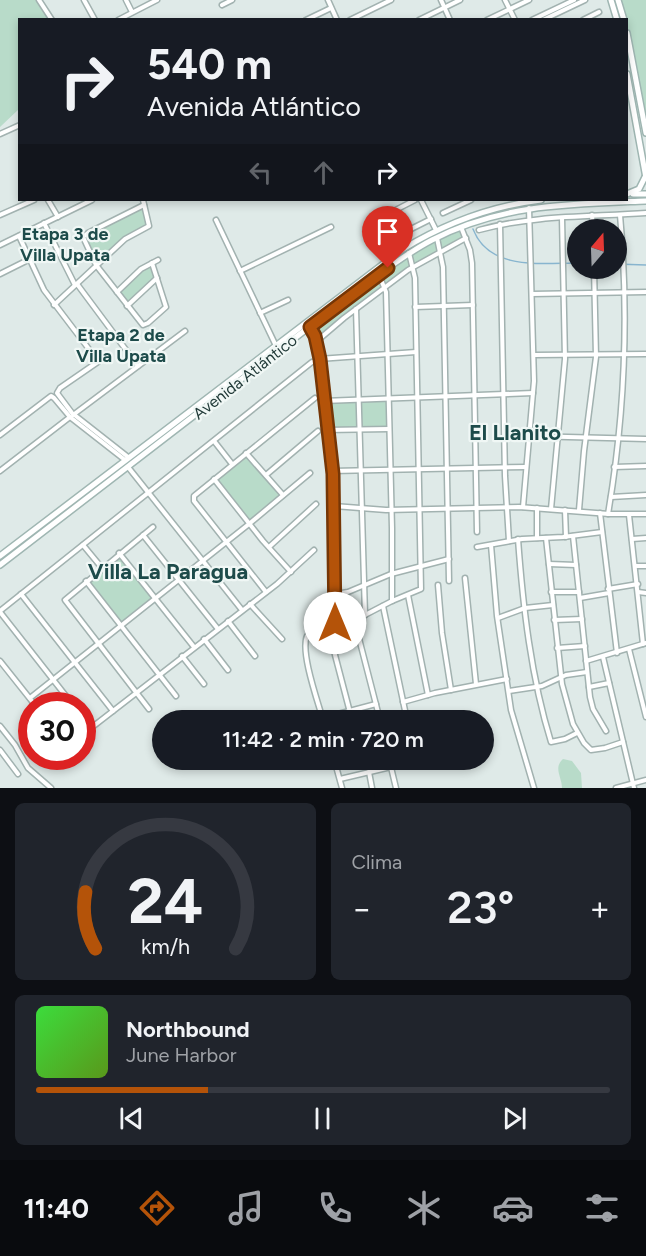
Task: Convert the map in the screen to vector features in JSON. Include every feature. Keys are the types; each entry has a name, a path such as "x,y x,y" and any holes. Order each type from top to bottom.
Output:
{"street":[{"path":"39,0 51,18"},
{"path":"84,0 94,18"},
{"path":"126,0 132,12"},
{"path":"122,18 157,0"},
{"path":"222,5 232,0"},
{"path":"328,0 336,18"},
{"path":"376,0 378,6"},
{"path":"354,18 392,0"},
{"path":"441,0 449,18"},
{"path":"423,18 460,0"},
{"path":"506,0 514,18"},
{"path":"491,18 529,0"},
{"path":"536,18 574,0"},
{"path":"547,18 585,0"},
{"path":"611,0 616,18"},
{"path":"618,0 623,18"},
{"path":"310,18 331,8"},
{"path":"587,18 599,12"},
{"path":"628,38 646,133"},
{"path":"628,79 646,176 639,189 628,194"},
{"path":"640,102 646,115"},
{"path":"0,134 18,126"},
{"path":"628,195 646,194"},
{"path":"0,215 32,201"},
{"path":"49,201 57,217"},
{"path":"0,245 90,201"},
{"path":"380,218 414,201"},
{"path":"422,201 436,230"},
{"path":"442,213 469,201"},
{"name":"Avenida Atlántico","path":"0,556 388,259 436,230 486,211 536,201"},
{"name":"Avenida Atlántico","path":"0,565 379,275 409,253 437,237 501,214 529,208 646,201"},
{"path":"54,305 96,265 125,239 148,227 150,223 143,202 84,235 83,239 96,265 144,326 166,307 152,263"},
{"path":"523,507 534,356 529,208"},
{"path":"479,230 500,224 530,220 646,213"},
{"path":"592,215 592,219"},
{"path":"608,514 625,355 625,261 620,215"},
{"path":"551,509 565,356 562,218"},
{"path":"391,239 431,219"},
{"path":"216,220 279,351"},
{"path":"44,223 76,285 138,366"},
{"path":"500,224 505,467 509,541"},
{"path":"240,271 331,227"},
{"path":"461,227 471,255 477,532"},
{"path":"19,236 44,290 98,361"},
{"path":"437,237 443,261 449,581"},
{"path":"316,341 414,266 466,238"},
{"path":"321,710 305,644 307,636 333,624 365,615 421,589 414,266 409,253"},
{"path":"0,274 30,259"},
{"path":"117,292 141,269 158,260"},
{"path":"379,275 386,287 392,601"},
{"path":"127,306 157,278"},
{"path":"579,510 585,438 596,356 594,279"},
{"path":"532,294 646,292"},
{"path":"260,313 288,300"},
{"path":"415,307 473,306"},
{"path":"356,309 365,615"},
{"path":"310,327 320,359 332,471 335,655 349,710"},
{"path":"0,471 185,331"},
{"path":"320,359 416,352"},
{"path":"534,356 646,354"},
{"path":"72,416 58,394 58,390 105,357"},
{"path":"63,692 0,612 312,362"},
{"path":"323,401 533,393"},
{"path":"0,435 49,397 54,398 72,416 126,459"},
{"path":"266,592 194,499 194,495 315,399"},
{"path":"326,430 389,429"},
{"path":"266,475 318,431"},
{"path":"529,436 646,440"},
{"path":"214,441 232,464"},
{"path":"246,453 284,495"},
{"path":"614,468 646,466"},
{"path":"128,467 242,610"},
{"path":"332,471 526,467"},
{"path":"38,692 310,473"},
{"path":"214,479 291,572"},
{"path":"610,496 646,495"},
{"path":"269,548 316,504"},
{"path":"334,506 391,510 523,507 608,514 646,514"},
{"path":"537,508 537,538"},
{"path":"566,510 566,537"},
{"path":"600,513 617,653"},
{"path":"586,661 644,644 643,619 629,515"},
{"path":"149,709 65,601 119,553 153,527"},
{"path":"477,547 518,539 566,537 602,531"},
{"path":"143,534 218,628"},
{"path":"573,536 589,687 593,709 606,731"},
{"path":"546,538 560,677 571,720 584,743 593,751 623,742"},
{"path":"632,538 646,538"},
{"path":"518,539 525,608 537,687 551,742 578,733"},
{"path":"83,544 102,568"},
{"path":"491,545 498,618 513,723 534,788"},
{"path":"96,724 266,592 314,550"},
{"path":"119,553 194,647"},
{"path":"335,594 348,592 392,574 449,559"},
{"path":"549,564 576,565"},
{"path":"636,566 646,566"},
{"path":"465,578 476,684"},
{"path":"86,581 176,696"},
{"path":"580,598 638,584"},
{"path":"438,585 442,633 451,690"},
{"path":"551,592 579,592"},
{"path":"638,592 646,593"},
{"path":"21,594 113,711"},
{"path":"408,595 428,695"},
{"path":"250,604 282,639"},
{"path":"498,618 525,608 553,605"},
{"path":"383,606 405,710"},
{"path":"354,619 378,710"},
{"path":"554,620 582,619"},
{"path":"228,621 255,656"},
{"path":"204,639 228,670"},
{"path":"557,648 585,646"},
{"path":"629,649 646,717"},
{"path":"182,656 204,684"},
{"path":"603,657 634,786"},
{"path":"0,661 25,692"},
{"path":"509,692 537,687 560,677 588,672"},
{"path":"403,702 476,684 507,679"},
{"path":"589,687 609,683"},
{"path":"353,710 376,704"},
{"path":"0,726 15,744 28,768 51,788"},
{"path":"0,750 18,774"},
{"path":"337,770 342,788"},
{"path":"340,779 378,770"},
{"path":"392,770 396,788"},
{"path":"369,772 372,788"},
{"path":"616,788 634,786 646,780"}],"green space":[{"path":"0,0 39,0 51,18 18,18 18,110 0,127"},
{"path":"618,0 646,0 646,115 632,68 628,42 628,18 624,18"},
{"path":"144,205 150,223 96,265 84,235"},
{"path":"461,227 466,238 417,264 316,341 310,327 399,259"},
{"path":"152,263 157,278 127,306 117,292 141,269"},
{"path":"388,398 389,429 326,430 323,401"},
{"path":"246,453 284,495 249,524 214,479"},
{"path":"119,553 156,598 121,625 86,581"},
{"path":"563,759 572,761 581,773 582,788 562,788 558,769"}],"waterway":[{"path":"473,229 481,243 491,252 503,258 518,262 567,263"},
{"path":"627,264 646,265"}],"district":[{"name":"Etapa 3 de Villa Upata","path":"65,244"},
{"name":"Etapa 2 de Villa Upata","path":"121,345"},
{"name":"El Llanito","path":"515,432"},
{"name":"Villa La Paragua","path":"168,571"}],"route":[{"path":"335,623 333,474 320,359 315,336 310,327 388,268"}]}
